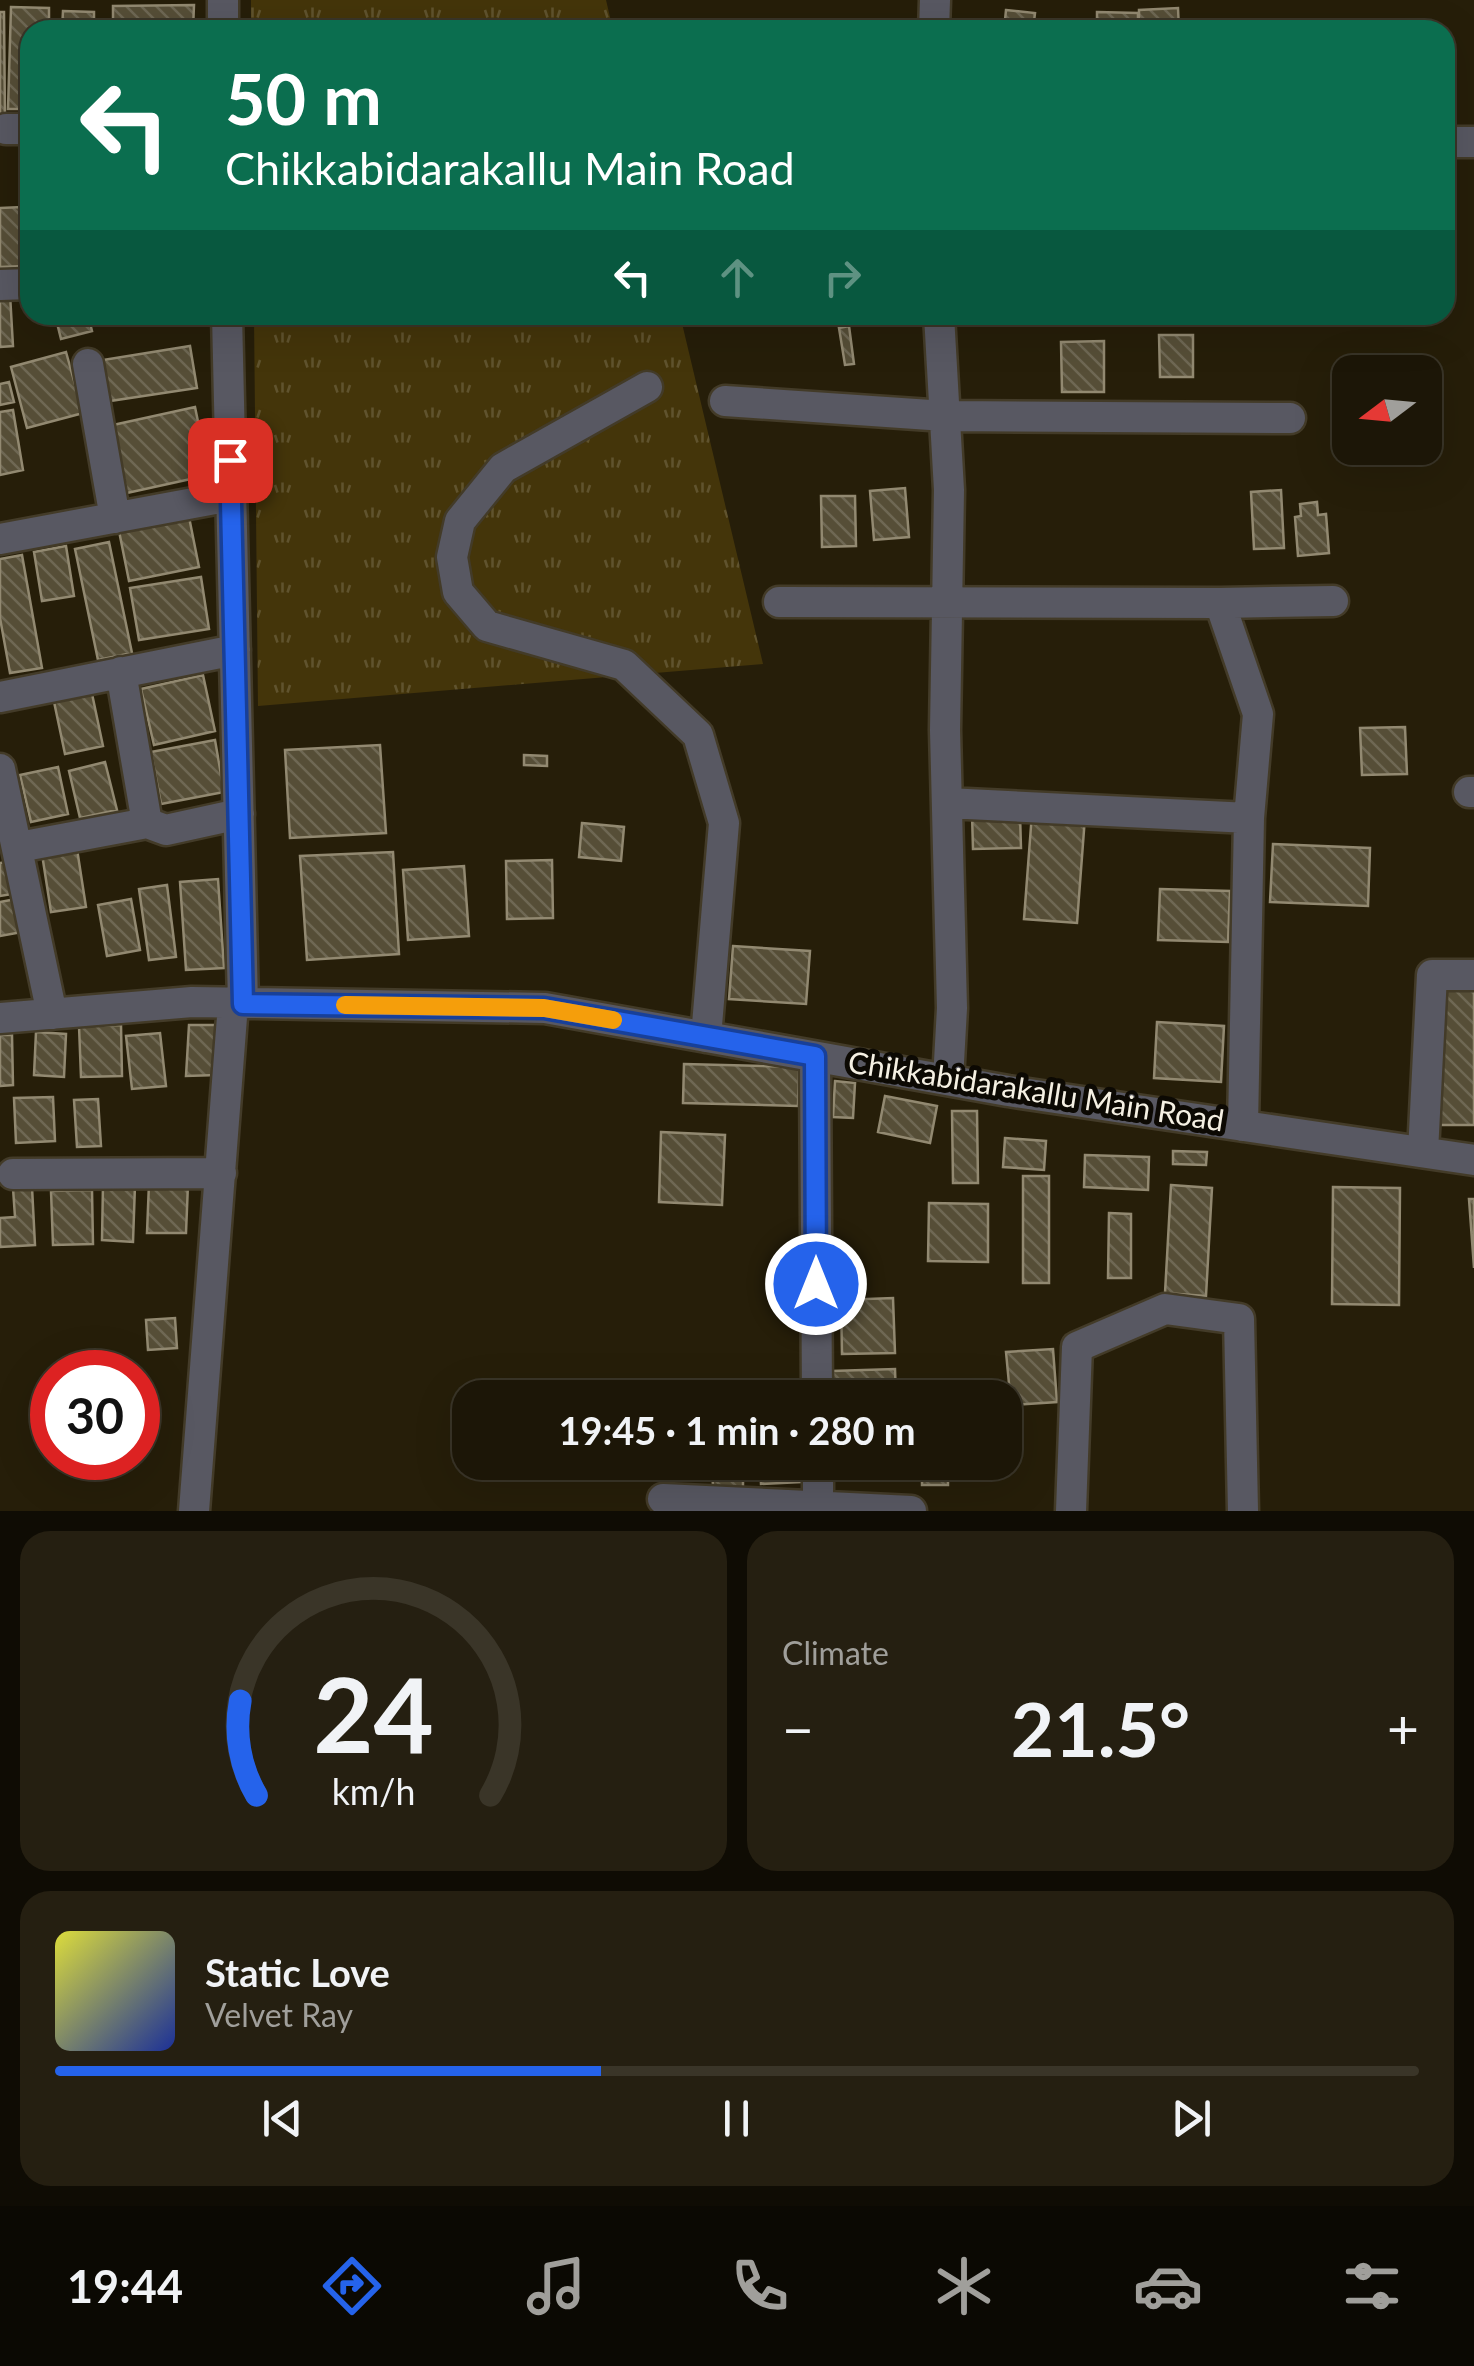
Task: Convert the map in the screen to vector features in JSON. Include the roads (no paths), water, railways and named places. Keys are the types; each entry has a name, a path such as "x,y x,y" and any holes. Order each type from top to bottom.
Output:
{"street":[{"path":"194,1511 220,1174 238,1004 239,814 227,325"},
{"path":"940,325 949,490 947,803 952,956 948,1080"},
{"path":"88,364 115,518"},
{"path":"647,387 503,468 460,520 452,556 458,592 487,626 624,664 698,735 724,823 706,1037"},
{"path":"725,401 945,416 1290,418"},
{"path":"0,539 232,496"},
{"path":"779,602 947,605 1333,600"},
{"path":"1220,603 1258,714 1250,818 1243,1126"},
{"path":"0,697 236,650"},
{"path":"121,672 147,823"},
{"path":"0,769 11,836 52,1014"},
{"path":"947,803 1250,818"},
{"path":"11,836 147,823 166,830 239,814"},
{"path":"1423,1152 1432,975 1474,974"},
{"name":"Chikkabidarakallu Main Road","path":"0,1018 192,1002 544,1008 948,1080 1474,1160"},
{"path":"815,1056 818,1380"},
{"path":"13,1174 220,1174"},
{"path":"1072,1511 1077,1347 1165,1309 1239,1318 1243,1511"},
{"path":"818,1480 818,1508"},
{"path":"663,1498 911,1511"}]}
